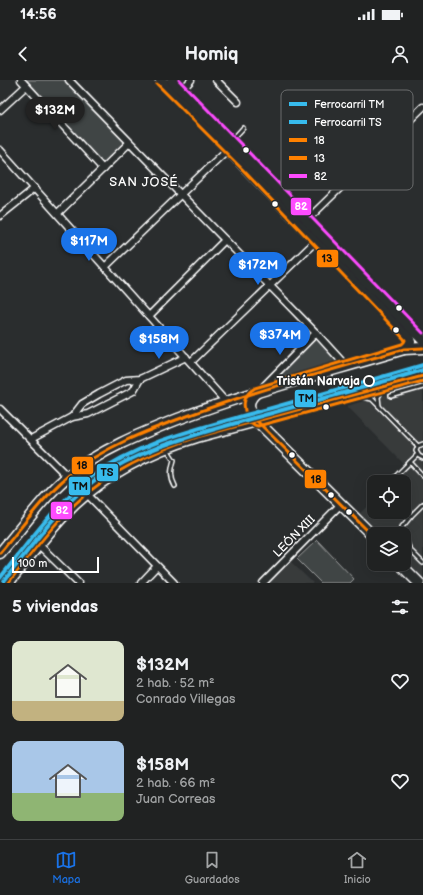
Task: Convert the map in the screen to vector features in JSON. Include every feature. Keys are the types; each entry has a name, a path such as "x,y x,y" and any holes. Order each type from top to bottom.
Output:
{"main road":[{"path":"161,80 231,144"},
{"path":"172,80 305,222 408,336 410,342 408,347 404,350"},
{"path":"319,238 423,340"},
{"path":"0,553 46,499 68,477 97,456 129,439 163,424 224,401 404,350 423,348"},
{"path":"8,583 63,517 86,494 129,464 166,447 221,430 423,376"},
{"path":"258,392 250,398 249,403 252,413 257,421 367,530"},
{"path":"407,571 419,583"}],"street":[{"path":"21,80 103,169"},
{"path":"69,80 316,333 347,367"},
{"path":"74,85 79,80"},
{"path":"182,90 191,80"},
{"path":"216,80 238,102"},
{"path":"0,110 26,86"},
{"path":"413,117 423,107"},
{"path":"58,214 129,143"},
{"path":"105,267 231,144"},
{"path":"0,150 191,362 224,401"},
{"path":"0,216 35,188"},
{"path":"305,222 338,190"},
{"path":"191,362 319,238"},
{"path":"149,316 225,240"},
{"path":"258,392 316,333"},
{"path":"72,417 82,404 99,394 126,380 140,379 186,357"},
{"path":"31,440 72,417 88,414 133,391 140,379"},
{"path":"0,408 68,477"},
{"path":"86,494 174,583"},
{"name":"LEÓN XIII","path":"263,583 341,504"},
{"path":"39,545 78,583"},
{"path":"141,583 157,566"}],"lane":[{"path":"231,144 243,128"},
{"path":"380,408 378,397 379,394 399,383"},
{"path":"391,396 423,387"},
{"path":"345,398 368,397 372,399 418,446"},
{"path":"397,475 417,455 416,451 418,446 423,444"},
{"path":"166,447 174,460 171,470 171,479 175,486"},
{"path":"417,455 423,458"},
{"path":"410,462 423,476"},
{"path":"411,516 423,504"},
{"path":"402,527 409,519"},
{"path":"411,551 423,563"}],"shaded area":[{"path":"27,80 64,80 124,142 103,164"},
{"path":"317,338 340,362 270,384"},
{"path":"423,383 423,579 411,566 411,527 373,527 360,513 367,506 367,519 411,519 411,475 399,475 406,468 402,462 347,406"},
{"path":"317,540 354,579 350,583 321,583 297,559"},
{"path":"290,561 313,583 267,583"}],"rail line":[{"name":"TM","path":"0,578 42,524 66,499 91,477 126,456 162,440 181,434 423,365"},
{"name":"TS","path":"4,581 46,528 69,502 95,480 129,460 166,444 204,432 423,370"}],"transit line":[{"name":"82","path":"179,80 281,186"},
{"name":"13","path":"157,84 244,171 405,340 402,344 255,388 247,395 244,404 245,412 249,420 258,426 423,381"},
{"name":"82","path":"285,190 423,333"},
{"name":"18","path":"0,553 41,503 68,476 96,456 126,440 174,421 269,388 404,349 423,348"},
{"name":"82","path":"4,580 45,529 71,501 99,478 129,459 162,444 195,432 422,371"},
{"name":"18","path":"8,583 48,532 88,492 117,472 148,456 197,437 423,376"},
{"name":"18","path":"257,421 367,530"}],"place":[{"name":"Tristán Narvaja","path":"369,381"}],"district":[{"name":"SAN JOSÉ","path":"144,181"}]}
